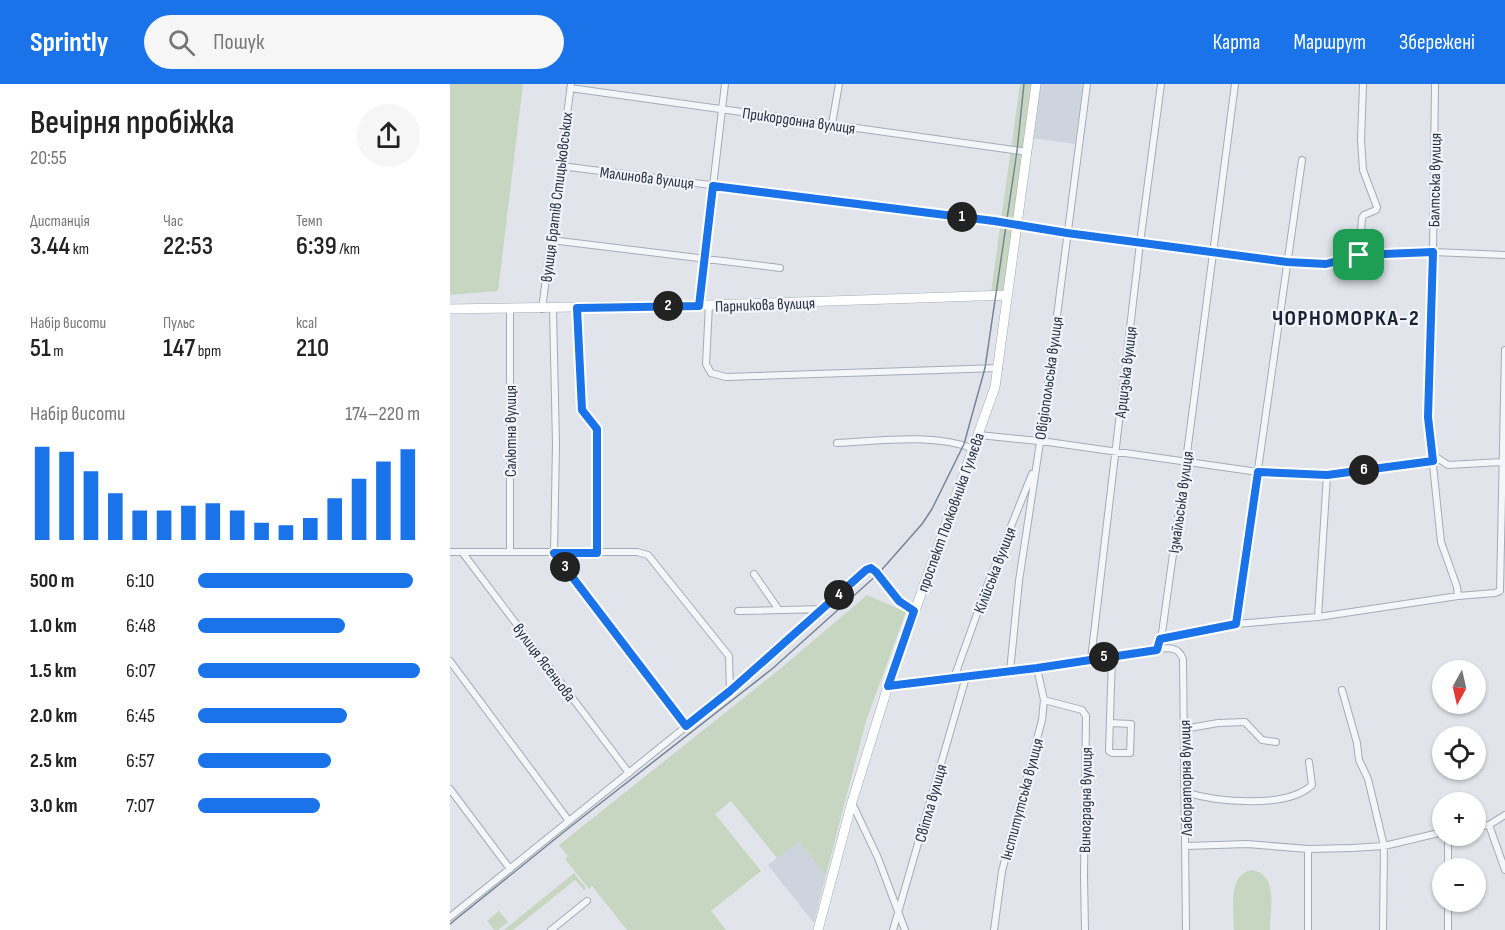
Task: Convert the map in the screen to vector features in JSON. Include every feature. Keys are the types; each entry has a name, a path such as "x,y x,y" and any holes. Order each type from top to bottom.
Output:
{"main road":[{"name":"проспект Полковника Гуляєва","path":"818,930 852,801 888,686 995,387 1036,84"},
{"name":"Парникова вулиця","path":"450,309 699,306 1008,294"}],"street":[{"path":"699,306 725,84"},
{"path":"832,124 839,84"},
{"name":"Овідіопольська вулиця","path":"1010,671 1019,581 1087,84"},
{"name":"Арцизька вулиця","path":"1091,659 1161,84"},
{"name":"Ізмаїльська вулиця","path":"1157,650 1186,461 1235,84"},
{"path":"1359,255 1362,218 1376,210 1377,207 1363,170 1361,140 1363,84"},
{"name":"Балтська вулиця","path":"1435,84 1428,417 1441,542 1458,596"},
{"name":"Прикордонна вулиця","path":"570,86 722,110 1028,152"},
{"name":"вулиця Братів Стицьковських","path":"542,309 570,86"},
{"path":"1236,624 1302,160"},
{"name":"Малинова вулиця","path":"561,166 1287,262 1326,264 1359,255 1433,252 1505,255"},
{"path":"551,240 780,268"},
{"path":"709,305 706,364 711,373 726,377 999,368"},
{"path":"577,308 582,410 597,429 597,553"},
{"path":"553,309 556,444 554,553 686,726"},
{"name":"Салютна вулиця","path":"510,310 510,552"},
{"path":"1160,639 1236,624 1318,617 1458,596 1495,593 1502,589 1505,350"},
{"path":"979,435 1048,442 1258,472 1327,475 1433,458 1452,465 1502,462"},
{"path":"837,442 938,440 960,443 974,449"},
{"name":"Кілійська вулиця","path":"954,678 987,586 1036,464"},
{"path":"1318,617 1327,475"},
{"path":"450,552 637,552 648,555 729,656 730,691"},
{"name":"вулиця Ясеньова","path":"462,552 629,773"},
{"path":"450,917 730,691 825,609 866,570 871,568 876,572 899,601 914,611"},
{"path":"754,574 778,610"},
{"path":"738,611 825,609"},
{"name":"Лабораторна вулиця","path":"1157,650 1173,648 1180,652 1183,659 1186,930"},
{"path":"888,686 1037,668 1157,650"},
{"path":"1110,723 1131,724 1130,753 1110,752 1110,723 1112,656"},
{"path":"450,661 569,821"},
{"name":"Інститутська вулиця","path":"994,930 1002,871 1039,732 1044,700 1037,668"},
{"name":"Світла вулиця","path":"893,930 966,677"},
{"path":"1342,690 1357,743 1359,760 1368,779 1384,846 1383,930"},
{"name":"Виноградна вулиця","path":"1044,700 1082,710 1086,716 1083,876 1085,930"},
{"path":"1184,729 1218,723 1245,722 1262,740 1276,742"},
{"path":"1185,792 1219,801 1260,801 1292,797 1312,785 1309,762"},
{"path":"450,789 510,869"},
{"path":"852,801 878,858 905,930"},
{"path":"1486,825 1505,815"},
{"path":"1489,825 1505,870"},
{"path":"1186,846 1247,844 1308,849 1384,846 1432,835"},
{"path":"1308,849 1308,930"},
{"path":"552,930 587,901"},
{"path":"1448,912 1448,930"}],"shaded area":[{"path":"1039,84 1083,84 1075,144 1032,138"},
{"path":"799,841 826,875 814,923 768,865"}],"green space":[{"path":"450,84 523,84 498,291 450,295"},
{"path":"1020,84 1033,84 1006,292 991,292"},
{"path":"867,595 906,612 866,721 826,875 799,842 777,858 731,801 715,814 761,871 711,911 726,930 627,930 592,886 589,889 565,859 568,856 559,845 780,669"},
{"path":"1251,870 1266,878 1269,885 1270,930 1234,930 1235,886 1243,873"},
{"path":"574,873 586,888 584,890 575,880 513,930 504,930"},
{"path":"499,911 508,922 498,930 494,930 487,921"}],"tram line":[{"path":"450,924 772,669 878,574 922,524 932,509 964,444 985,368 1017,151 1024,84"}],"district":[{"name":"ЧОРНОМОРКА-2","path":"1346,317"}],"route":[{"path":"713,186 994,221 1287,262 1326,264 1359,255 1433,252 1428,417 1433,461 1327,475 1258,472 1236,624 1160,639 1157,650 1037,668 888,686 914,611 899,601 871,568 730,691 686,726 554,553 597,553 597,429 582,410 577,308 699,306 713,186"}]}
